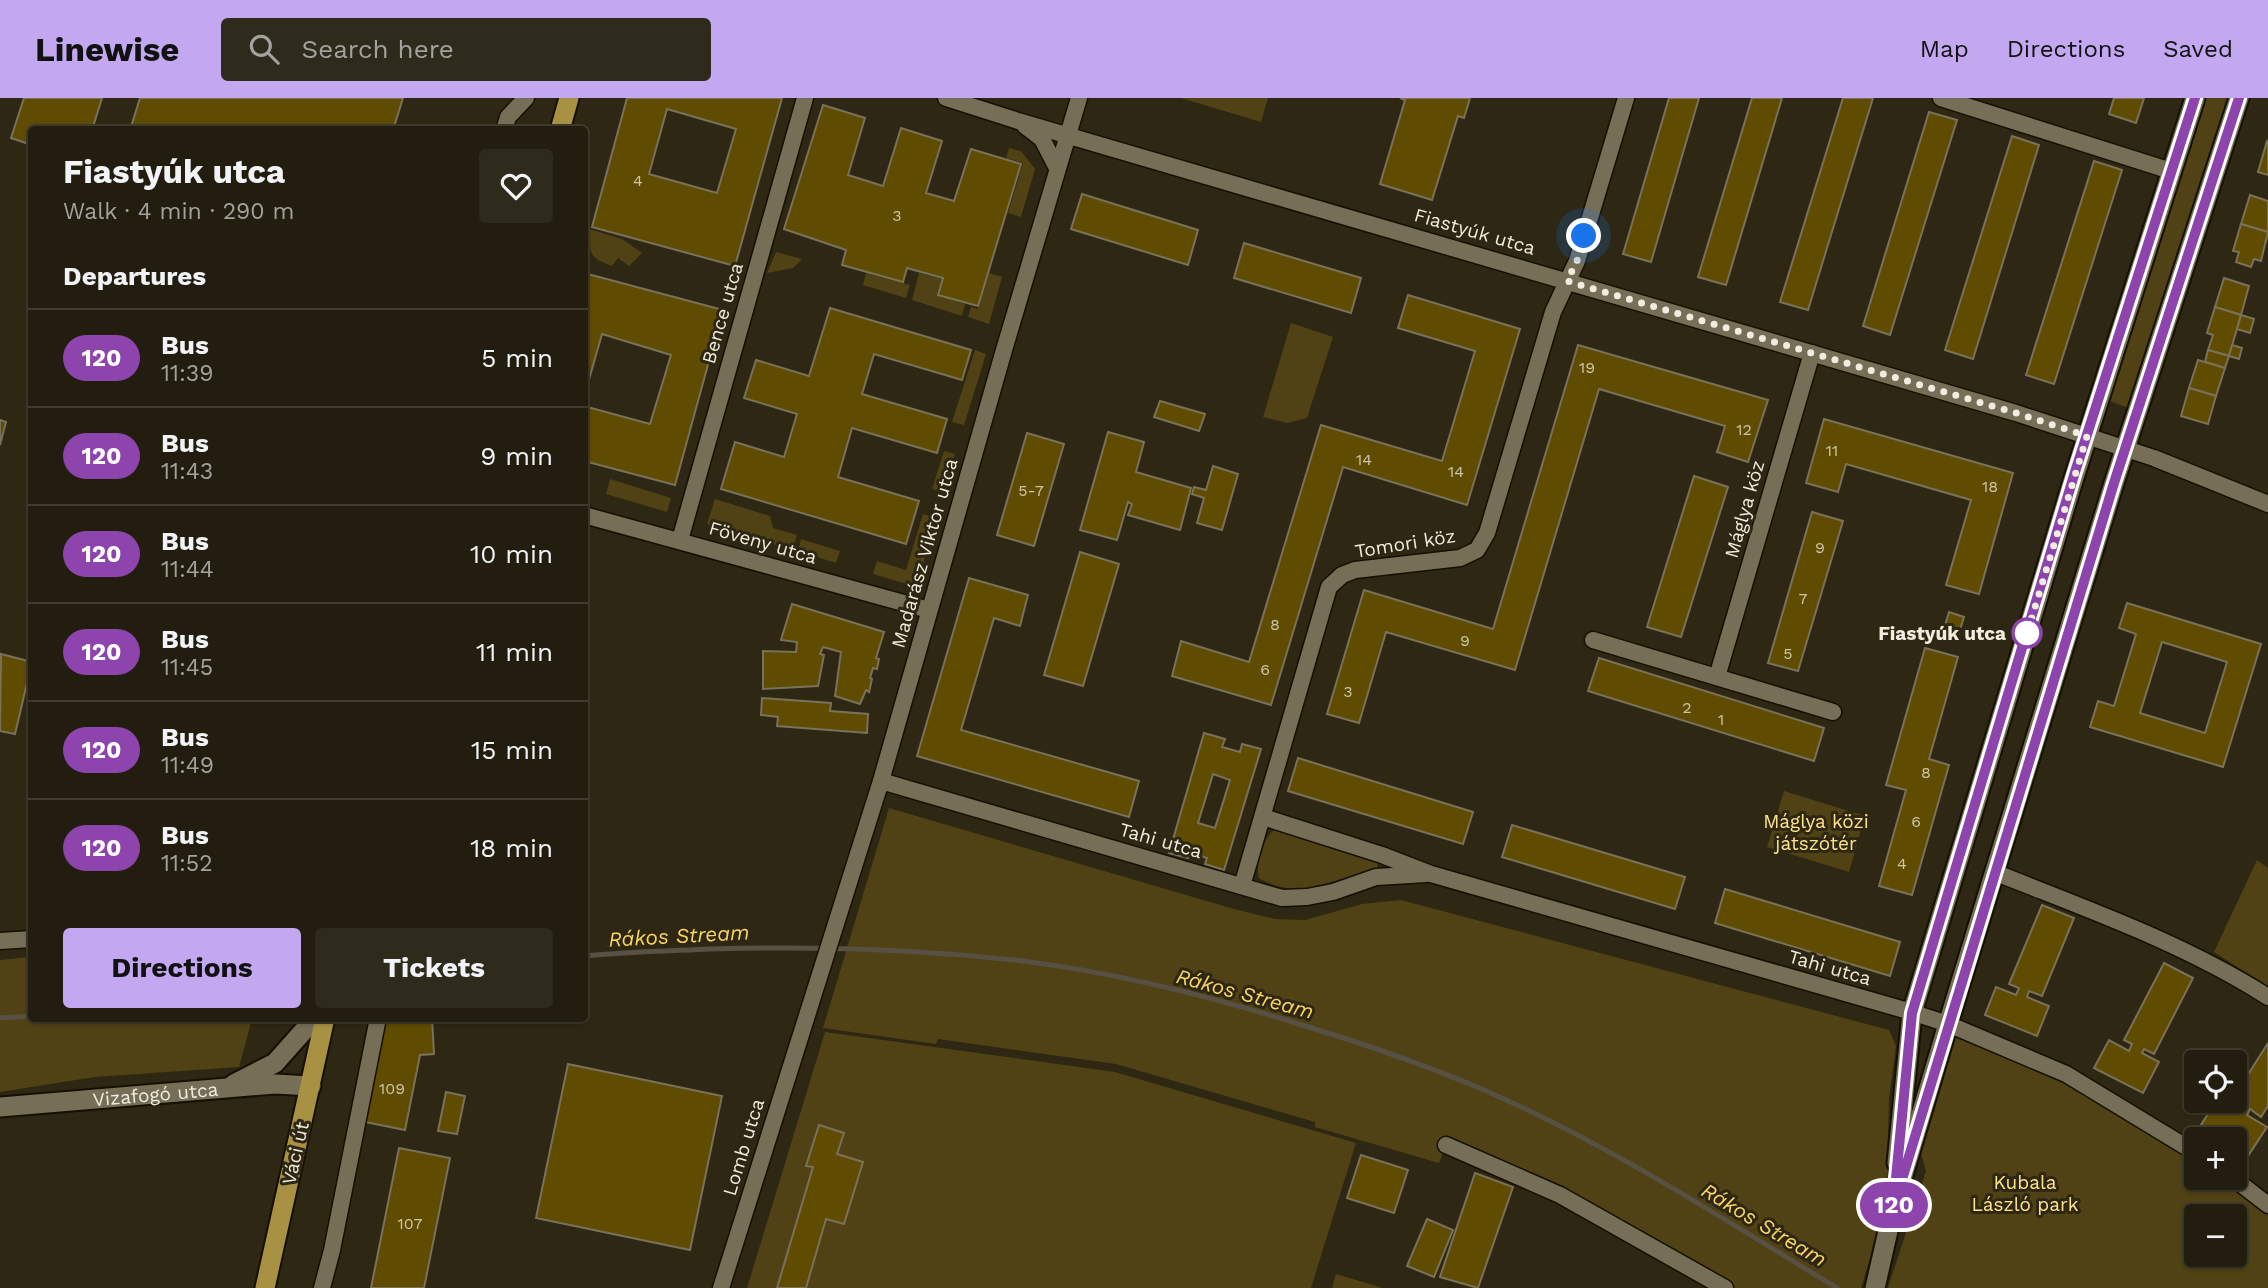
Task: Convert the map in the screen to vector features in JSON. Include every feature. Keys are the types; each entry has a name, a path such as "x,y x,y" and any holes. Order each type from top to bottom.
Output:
{"main road":[{"path":"562,126 569,98"},
{"name":"Váci út","path":"265,1288 324,1022"}],"street":[{"path":"506,123 526,98"},
{"name":"Bence utca","path":"680,540 805,98"},
{"name":"Fiastyúk utca","path":"946,98 2016,413 2125,447 2268,504"},
{"name":"Madarász Viktor utca","path":"805,1018 881,781 1079,98"},
{"path":"1567,281 1577,261 1626,98"},
{"path":"1941,98 2171,172"},
{"path":"1893,1209 1912,1013 2087,436 2195,98"},
{"path":"1877,1281 1893,1209 1994,872 2125,447 2239,98"},
{"path":"1018,121 1042,139 1057,168"},
{"name":"Tomori köz","path":"1241,886 1329,587 1342,575 1355,570 1460,558 1477,550 1487,533 1553,312 1567,281"},
{"name":"Máglya köz","path":"1717,677 1812,353"},
{"name":"Föveny utca","path":"588,515 929,610"},
{"path":"1593,639 1833,712"},
{"name":"Tahi utca","path":"881,781 1282,898 1334,892 1376,877 1432,874"},
{"name":"Tahi utca","path":"1263,817 1432,874 1948,1024 2066,1074 2184,1146"},
{"path":"1994,872 2151,937 2268,997"},
{"path":"0,941 28,939"},
{"name":"Lomb utca","path":"721,1288 805,1018"},
{"path":"227,1088 275,1063 311,1022"},
{"path":"322,1288 377,1022"},
{"name":"Vizafogó utca","path":"0,1107 275,1084 311,1086"},
{"path":"1446,1145 1560,1195 1725,1288"},
{"path":"2247,1189 2268,1205"}],"green space":[{"path":"1181,98 1268,98 1261,122"},
{"path":"2202,98 2232,98 2131,409 2110,401 2109,394"},
{"path":"1009,148 1021,151 1035,169 1021,217 1008,213 1023,163 1006,158"},
{"path":"589,229 622,239 642,253 629,266 618,258 612,266 604,263 592,254"},
{"path":"776,252 802,259 793,268 767,273"},
{"path":"866,273 910,285 906,298 863,285"},
{"path":"919,273 942,279 937,295 965,304 962,316 912,300"},
{"path":"989,273 1002,277 989,324 968,317 971,307 978,309"},
{"path":"1291,323 1333,337 1307,418 1287,423 1263,417"},
{"path":"975,350 986,354 964,425 952,422"},
{"path":"944,451 955,454 943,492 932,489"},
{"path":"610,479 671,498 667,512 606,494"},
{"path":"715,499 770,516 773,528 797,535 793,550 707,524"},
{"path":"923,514 937,518 916,587 873,574 877,561 906,570"},
{"path":"801,539 840,551 836,563 798,551"},
{"name":"Máglya közi játszótér","path":"1784,791 1865,816 1849,872 1767,847"},
{"path":"889,808 1275,919 1305,920 1362,904 1401,900 1889,1030 1896,1046 1889,1098 1887,1203 1861,1288 1725,1288 1446,1145 1439,1163 1315,1127 1315,1122 1116,1064 938,1039 936,1044 823,1028"},
{"path":"1274,830 1378,861 1377,869 1303,890 1269,883 1259,878 1258,867 1263,846"},
{"path":"2257,860 2268,868 2268,987 2214,952"},
{"path":"28,957 28,1022 251,1022 239,1067 95,1077 0,1092 0,960"},
{"name":"Kubala László park","path":"1948,1024 2066,1074 2184,1146 2184,1190 2247,1189 2268,1205 2268,1288 1888,1288 1926,1171 1915,1134"},
{"path":"825,1032 1115,1072 1356,1143 1311,1288 747,1288"},
{"path":"1336,1274 1383,1288 1332,1288"}],"building":[{"path":"24,98 102,98 93,126 28,126 28,144 11,138"},
{"path":"140,98 403,98 394,126 131,126"},
{"path":"627,98 782,98 735,266 592,227","holes":["667,109 736,129 717,193 649,174"]},
{"path":"1400,98 1470,98 1464,118 1458,116 1432,200 1380,184 1405,100"},
{"path":"1669,98 1699,98 1651,262 1623,254"},
{"path":"1752,98 1782,98 1726,285 1698,277"},
{"path":"1843,98 1873,98 1808,310 1780,302"},
{"path":"2114,98 2144,98 2136,123 2109,114"},
{"path":"823,105 865,118 848,175 883,186 901,128 942,141 926,193 954,201 971,149 1021,164 978,306 938,295 943,278 907,268 903,282 842,265 846,250 784,229"},
{"path":"1929,112 1957,120 1890,335 1863,326"},
{"path":"2012,136 2039,145 1973,359 1945,350"},
{"path":"2268,142 2268,175 2258,172"},
{"path":"2094,161 2122,170 2054,384 2026,375"},
{"path":"1082,194 1198,230 1188,265 1071,229"},
{"path":"2250,195 2268,201 2268,232 2241,224"},
{"path":"2241,224 2268,232 2261,261 2254,259 2251,267 2236,262 2239,252 2233,251"},
{"path":"1244,243 1361,278 1351,313 1234,278"},
{"path":"588,274 723,310 675,485 588,462 588,407 650,424 671,355 602,334 588,383"},
{"path":"2224,278 2249,286 2241,315 2215,307"},
{"path":"1408,295 1520,329 1467,505 1343,467 1271,705 1172,676 1181,641 1249,662 1321,425 1442,461 1475,351 1398,328"},
{"path":"2215,307 2241,315 2229,356 2208,350 2213,335 2207,333"},
{"path":"830,308 971,350 962,380 874,354 862,394 947,419 937,453 852,428 838,477 919,501 906,544 721,489 735,442 784,457 797,414 744,398 756,360 809,376"},
{"path":"2241,315 2254,319 2250,333 2237,329"},
{"path":"1578,345 1768,400 1748,462 1717,452 1725,426 1599,389 1515,670 1386,632 1359,723 1327,714 1364,590 1493,629"},
{"path":"2232,345 2242,348 2239,359 2229,356"},
{"path":"2208,350 2229,356 2225,368 2205,362"},
{"path":"2198,360 2225,368 2216,396 2189,388"},
{"path":"2189,388 2216,396 2208,424 2181,416"},
{"path":"1160,401 1205,414 1199,431 1154,417"},
{"path":"1824,419 2013,473 1979,594 1946,585 1971,500 1846,464 1838,492 1806,483"},
{"path":"0,420 6,422 0,445"},
{"path":"1108,432 1144,442 1136,472 1191,488 1180,530 1128,515 1132,504 1128,502 1117,540 1080,530"},
{"path":"1027,433 1064,444 1034,546 997,535"},
{"path":"1213,466 1238,474 1222,530 1197,523 1204,498 1192,494 1194,487 1206,490"},
{"path":"1694,476 1728,487 1681,637 1647,627"},
{"path":"1812,512 1843,521 1798,671 1768,663"},
{"path":"1080,552 1119,564 1083,686 1044,675"},
{"path":"969,578 1028,595 1020,626 994,618 961,730 1139,781 1129,817 917,756"},
{"path":"2127,603 2261,644 2223,767 2090,727 2098,701 2114,706 2136,634 2119,628","holes":["2162,642 2227,662 2205,733 2140,713"]},
{"path":"792,604 884,632 876,658 879,659 877,669 873,668 869,692 866,690 860,704 835,696 841,652 823,647 818,686 763,689 763,651 796,652 797,642 781,640"},
{"path":"1949,612 1964,617 1959,633 1944,628"},
{"path":"1925,648 1958,657 1929,759 1949,765 1912,895 1879,886 1906,790 1886,785"},
{"path":"1,654 28,661 28,679 15,734 0,731"},
{"path":"1599,658 1824,728 1814,761 1588,691"},
{"path":"762,698 831,703 830,711 868,714 867,733 777,726 778,717 761,715"},
{"path":"1204,733 1225,739 1222,747 1240,752 1242,744 1261,749 1224,870 1205,864 1207,858 1189,853 1188,858 1169,853","holes":["1213,774 1230,780 1215,828 1198,823"]},
{"path":"1298,758 1473,812 1463,844 1288,791"},
{"path":"1512,825 1685,877 1675,909 1502,857"},
{"path":"1725,889 1900,942 1890,976 1715,923"},
{"path":"2042,905 2074,918 2042,996 2029,991 2027,997 2049,1006 2037,1036 1985,1015 1996,987 2016,995 2019,988 2009,984"},
{"path":"2164,963 2193,978 2154,1054 2144,1049 2142,1053 2159,1062 2143,1093 2094,1068 2109,1040 2129,1051 2132,1044 2124,1040"},
{"path":"384,1022 432,1022 434,1054 420,1055 405,1130 365,1122"},
{"path":"2268,1043 2268,1106 2261,1117 2250,1109 2247,1115 2267,1127 2248,1156 2247,1127 2201,1125 2208,1113 2247,1113 2247,1076"},
{"path":"568,1064 722,1096 690,1250 536,1218"},
{"path":"446,1092 465,1096 457,1134 438,1131"},
{"path":"819,1125 844,1133 837,1154 863,1162 844,1224 826,1219 806,1288 777,1288 813,1167 806,1166"},
{"path":"399,1148 450,1158 424,1288 371,1288"},
{"path":"1361,1155 1408,1170 1394,1213 1347,1198"},
{"path":"1475,1173 1513,1187 1478,1288 1440,1277"},
{"path":"1427,1219 1453,1230 1434,1277 1407,1266"}],"waterway":[{"name":"Rákos Stream","path":"588,956 751,948 910,951 1064,967 1201,996 1390,1054 1456,1078 1524,1108 1661,1181 1837,1288"},
{"name":"Rákos Stream","path":"0,1018 28,1016"}],"bus line":[{"name":"120","path":"2195,98 2075,472 1912,1013 1893,1209 2114,483 2239,98"}],"place":[{"name":"Fiastyúk utca","path":"2027,633"}],"route":[{"path":"1584,236 1577,261 1567,281 2087,436 2025,640 2027,633"}]}
